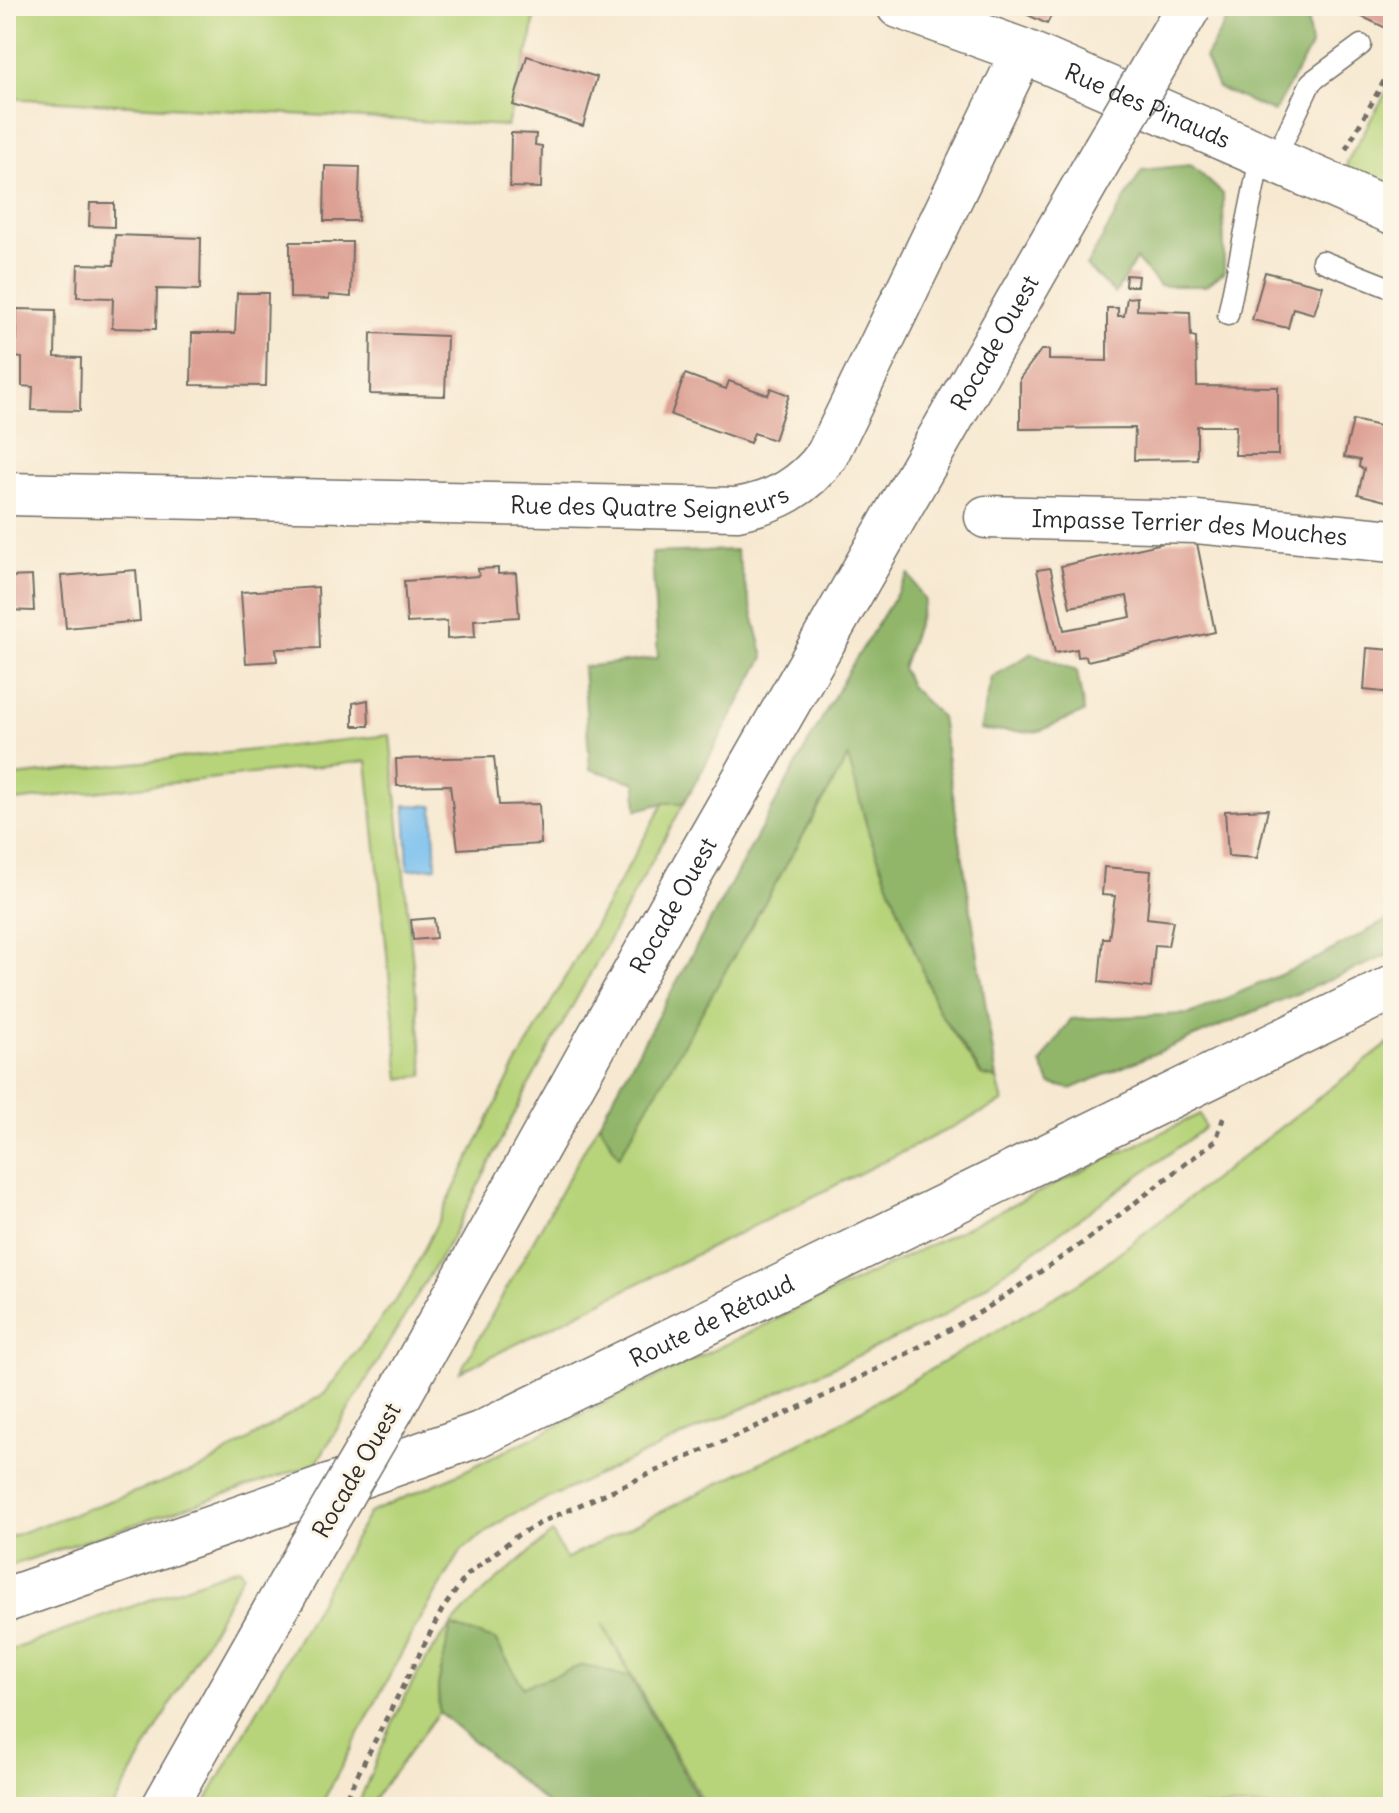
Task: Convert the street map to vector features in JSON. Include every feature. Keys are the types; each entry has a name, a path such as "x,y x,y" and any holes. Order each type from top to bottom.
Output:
{"main road":[{"name":"Rue des Pinauds","path":"899,6 1023,51 1393,212"},
{"name":"Rocade Ouest","path":"164,1807 391,1410 694,867 1189,6"},
{"name":"Route de Rétaud","path":"6,1600 480,1434 1393,987"}],"street":[{"name":"Rue des Quatre Seigneurs","path":"6,494 737,509 765,504 780,497 816,470 827,455 1023,51"},
{"name":"Impasse Terrier des Mouches","path":"986,517 1196,522 1393,541"}],"lane":[{"path":"1228,315 1268,156 1311,82 1361,45"},
{"path":"1322,261 1393,289"}],"path":[{"path":"1329,183 1393,65"},
{"path":"341,1807 419,1651 442,1610 467,1575 518,1535 546,1520 816,1400 984,1310 1087,1240 1216,1140 1227,1109 1215,1075"}],"green space":[{"path":"6,6 536,6 532,35 507,126 6,98"},
{"path":"1235,6 1306,6 1311,46 1274,112 1218,88 1205,58"},
{"path":"1393,80 1393,194 1348,174 1347,162"},
{"path":"1191,165 1223,194 1224,272 1206,286 1160,286 1136,259 1115,294 1086,266 1142,170"},
{"path":"736,550 764,657 684,803 664,803 637,810 636,783 590,769 583,667 658,658 652,553"},
{"path":"909,574 925,601 902,668 910,686 941,717 997,1079 982,1075 938,1010 869,834 848,757 619,1157 599,1123 847,673"},
{"path":"1032,653 1077,671 1084,712 1037,732 980,730 992,677"},
{"path":"390,735 424,1075 400,1079 367,761 6,802 6,777"},
{"path":"848,756 869,834 938,1010 981,1075 997,1079 1003,1102 460,1372 599,1123 619,1156"},
{"path":"664,803 684,803 529,1085 451,1239 316,1464 6,1567 6,1538 202,1468 325,1393 406,1286 512,1072"},
{"path":"1393,917 1393,953 1071,1089 1050,1084 1041,1063 1071,1019 1190,1014 1312,961"},
{"path":"1393,1040 1393,1807 706,1807 602,1623 631,1678 583,1665 523,1687 495,1640 438,1685 439,1712 368,1807 357,1807 397,1713 435,1646 474,1601 552,1533 566,1559 832,1427 1085,1279"},
{"path":"1200,1114 1205,1128 942,1317 509,1516 462,1550 414,1630 320,1807 203,1807 369,1513 454,1476"},
{"path":"238,1568 243,1574 113,1807 6,1807 6,1652"},
{"path":"451,1626 495,1640 523,1687 583,1665 631,1678 703,1807 551,1807 439,1712 438,1685"}],"water":[{"path":"405,805 433,806 436,867 408,870"}],"building":[{"path":"1009,6 1051,6 1055,8 1047,24"},
{"path":"1340,6 1393,6 1393,29 1392,31"},
{"path":"527,56 597,77 583,126 513,105"},
{"path":"511,133 536,134 535,145 542,146 541,188 510,187"},
{"path":"325,166 360,167 358,221 324,221"},
{"path":"90,203 114,203 114,227 89,226"},
{"path":"115,235 201,238 200,290 157,289 156,329 112,328 113,298 77,297 78,264 114,265"},
{"path":"290,242 352,242 351,297 290,298"},
{"path":"1265,272 1323,286 1314,314 1293,308 1288,328 1252,320"},
{"path":"1126,275 1138,276 1137,286 1125,286"},
{"path":"237,293 268,293 266,386 191,385 192,333 235,333"},
{"path":"1137,297 1137,310 1190,312 1191,336 1196,337 1197,386 1278,387 1278,455 1235,455 1236,426 1197,426 1197,459 1134,460 1135,428 1020,429 1020,378 1041,350 1049,350 1049,360 1107,361 1107,308 1118,308 1118,316 1124,316 1127,298"},
{"path":"17,309 56,310 55,357 81,358 80,411 32,410 33,387 22,386 22,358 15,357"},
{"path":"371,333 447,336 445,396 370,394"},
{"path":"685,374 726,389 729,381 768,395 771,388 789,395 774,440 754,433 750,443 671,415"},
{"path":"1353,420 1393,429 1393,503 1358,494 1364,469 1359,467 1360,460 1344,457"},
{"path":"1196,538 1215,632 1087,661 1086,656 1078,657 1077,649 1055,653 1037,570 1051,570 1064,630 1131,617 1127,596 1070,607 1061,566"},
{"path":"498,568 498,574 516,573 519,617 474,620 475,637 447,639 447,621 407,623 404,581 479,576 478,569"},
{"path":"136,570 140,621 66,628 61,576"},
{"path":"32,576 34,611 6,610 6,577"},
{"path":"318,587 320,648 276,649 277,661 246,663 241,592"},
{"path":"1367,648 1393,650 1393,693 1364,690"},
{"path":"368,700 369,726 353,726 353,703"},
{"path":"494,757 499,805 539,804 541,844 458,849 450,785 397,786 396,759"},
{"path":"1268,809 1257,858 1228,856 1225,811"},
{"path":"1104,867 1151,871 1147,918 1173,921 1168,946 1155,945 1151,988 1099,982 1103,938 1109,938 1115,896 1102,895"},
{"path":"434,918 436,938 413,940 411,920"}]}
